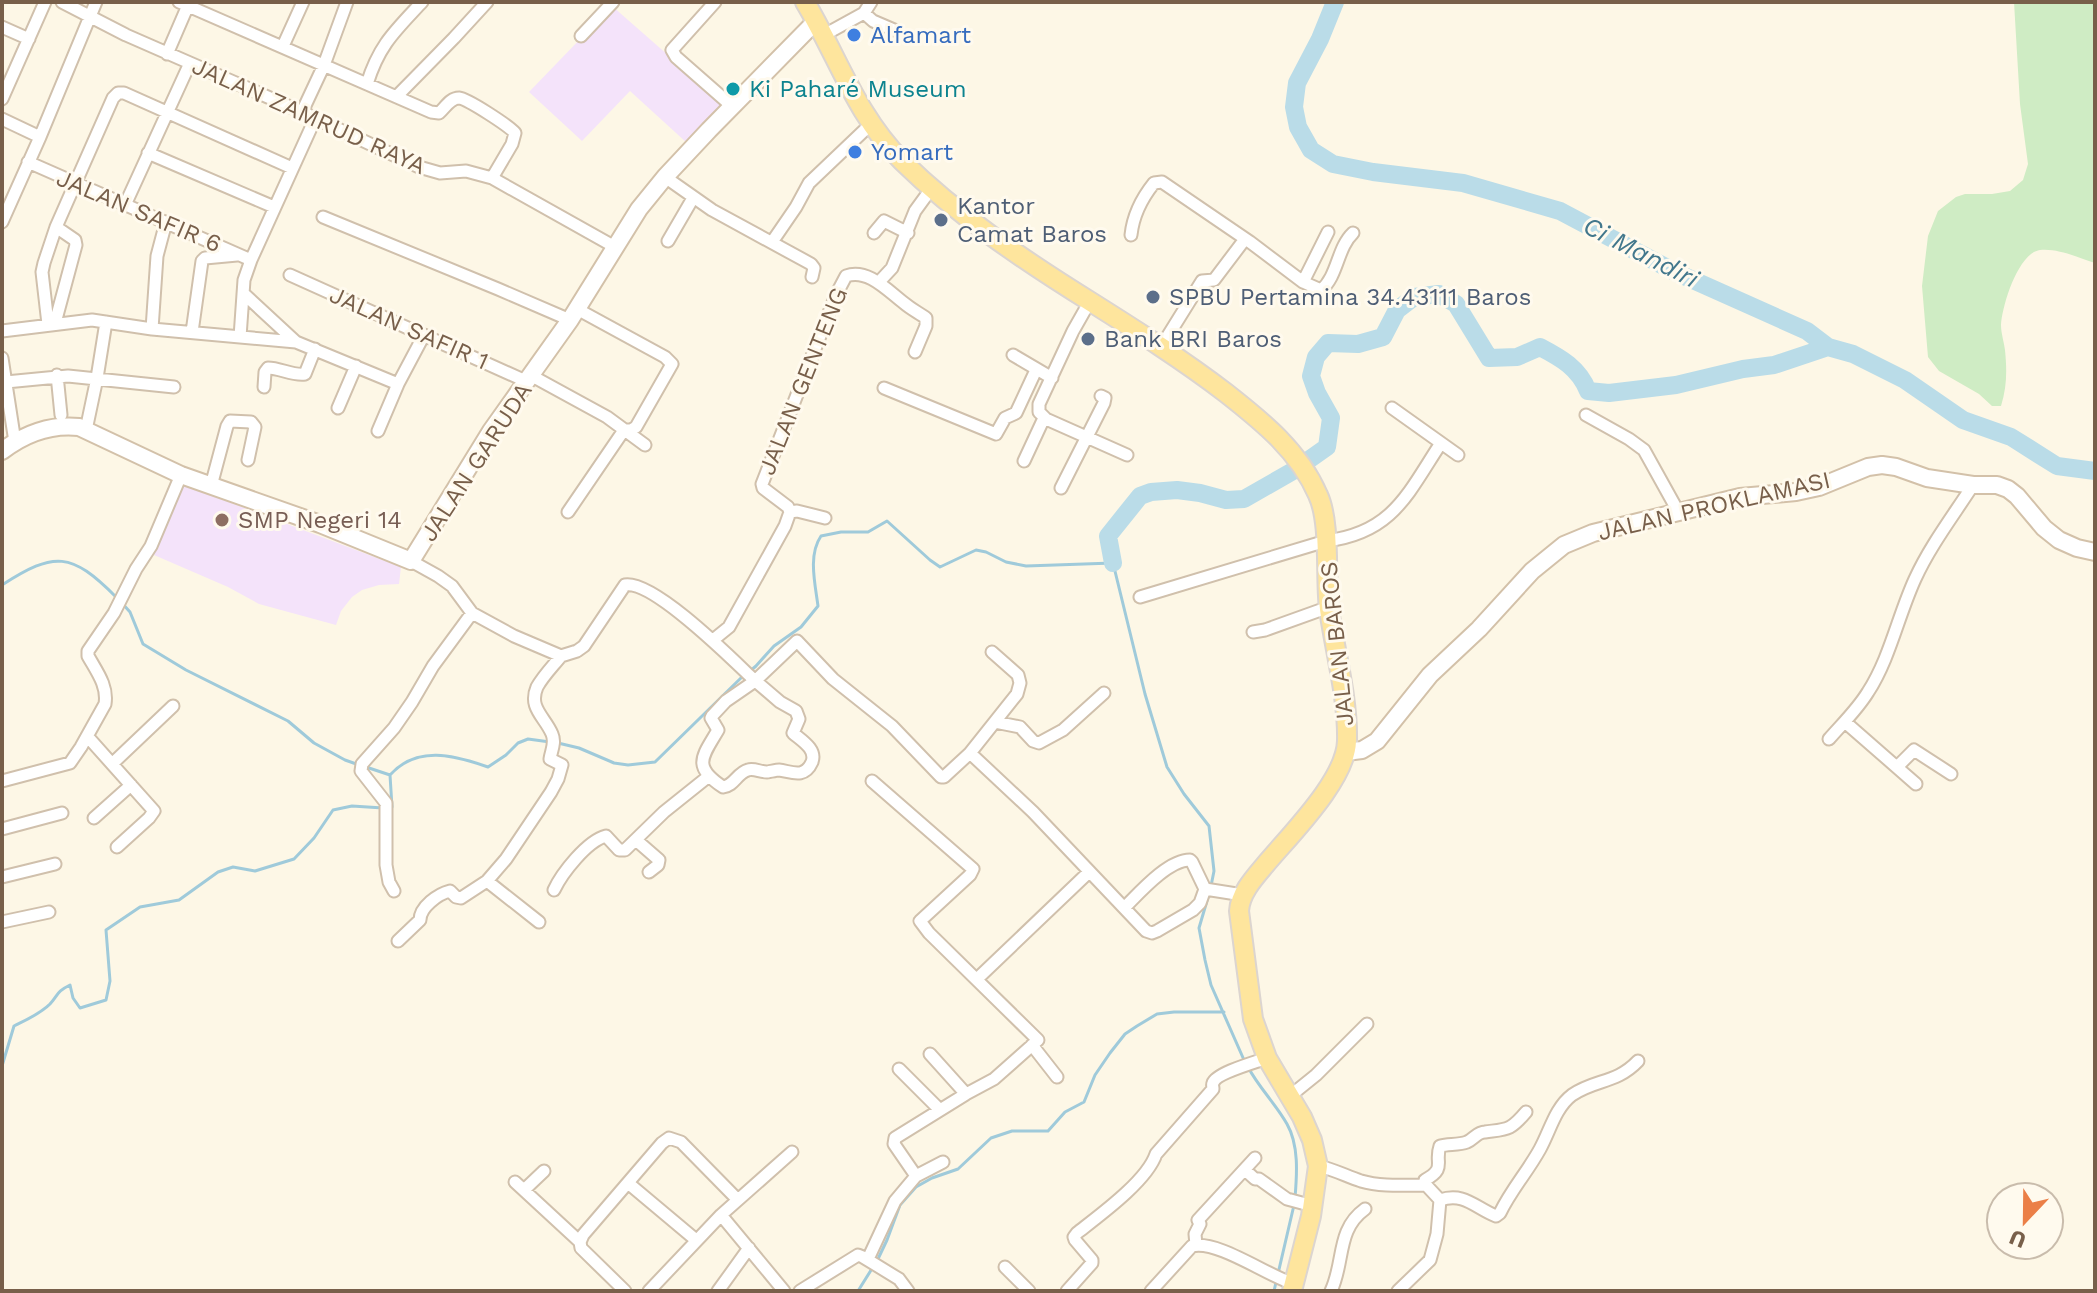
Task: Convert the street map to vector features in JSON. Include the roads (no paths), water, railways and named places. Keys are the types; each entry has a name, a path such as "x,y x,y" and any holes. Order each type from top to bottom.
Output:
{"main road":[{"path":"805,2 871,124 888,146 931,189 968,218 1161,347"},
{"name":"JALAN BAROS","path":"1161,347 1269,428 1309,475 1320,499 1326,541 1329,607 1344,698 1346,752 1338,772 1325,791 1243,895"},
{"path":"1243,895 1239,911 1253,1019 1255,1062 1290,1096 1312,1140 1318,1166 1301,1203 1286,1283"}],"street":[{"path":"2,99 7,76 29,39 45,2"},
{"name":"JALAN ZAMRUD RAYA","path":"62,2 167,54 433,172 466,171 492,178 615,247"},
{"path":"2,222 96,2"},
{"path":"283,46 303,2"},
{"path":"367,84 382,47 422,2"},
{"path":"397,96 487,2"},
{"path":"581,36 613,2"},
{"path":"715,2 672,50 733,107"},
{"path":"820,28 864,13 871,2"},
{"path":"167,54 185,3 436,113 454,99 463,99 515,133 492,178"},
{"path":"302,112 324,65 344,3"},
{"path":"864,13 873,21 894,30"},
{"path":"2,27 29,39"},
{"name":"JALAN GARUDA","path":"8,446 52,427 70,426 86,430 181,475 320,524 411,561 491,431 573,315 639,209 665,177 782,54 820,28"},
{"path":"125,205 190,63"},
{"path":"52,324 42,272 56,227 113,98 118,93 292,168"},
{"path":"2,119 40,137"},
{"path":"240,337 245,257 274,207 315,119"},
{"path":"772,242 809,183 871,124"},
{"path":"148,153 274,207"},
{"name":"JALAN SAFIR 6","path":"28,162 245,257"},
{"path":"665,177 693,198 811,264 814,268 812,277"},
{"path":"1131,235 1132,222 1145,194 1159,181 1303,282 1321,290 1330,280 1347,238 1353,233"},
{"name":"JALAN GENTENG","path":"713,640 729,627 785,526 790,512 762,484 845,276 853,273 879,282 892,268 915,211 931,189"},
{"path":"668,241 693,198"},
{"path":"323,217 573,315 671,362 636,427 624,430 568,512"},
{"path":"874,233 884,221 908,233"},
{"path":"152,329 157,256 166,222"},
{"path":"52,324 76,245 75,240 56,227"},
{"path":"1303,282 1328,232"},
{"path":"1161,347 1202,281 1214,280 1245,239"},
{"path":"192,332 202,261 205,258 245,257"},
{"name":"JALAN SAFIR 1","path":"290,275 530,379 607,417 645,445"},
{"path":"879,282 926,318 926,326 915,352"},
{"path":"243,293 296,342"},
{"path":"1090,301 1039,404 1039,412 1044,418 1127,455"},
{"path":"2,331 83,320 296,342 398,384"},
{"path":"86,430 106,322"},
{"path":"378,431 424,335"},
{"path":"264,387 268,368 305,374 315,349"},
{"path":"1013,355 1052,378"},
{"path":"2,360 6,382 8,446"},
{"path":"338,408 356,366"},
{"path":"884,388 996,434 1005,418 1016,413 1036,370"},
{"path":"57,375 61,415"},
{"path":"6,382 57,375 174,387"},
{"path":"1061,488 1105,401 1101,396"},
{"path":"1392,408 1458,455"},
{"path":"1586,415 1644,450 1679,513"},
{"path":"1024,461 1044,418"},
{"path":"211,486 227,425 232,420 251,422 255,427 248,460"},
{"path":"1140,597 1326,541 1344,539 1380,523 1398,508 1441,443"},
{"name":"JALAN PROKLAMASI","path":"1346,752 1362,750 1377,741 1430,675 1479,629 1532,571 1564,545 1593,533 1740,497 1819,487 1868,467 1882,465 1927,478 1997,485 2008,489 2059,540 2095,552"},
{"path":"2,781 70,763 87,736 106,698 88,651 114,613 151,546 181,475"},
{"path":"1829,739 1859,706 1876,677 1929,551 1973,485"},
{"path":"790,512 825,518"},
{"path":"411,561 452,586 472,613 514,636 561,656"},
{"path":"398,941 420,920 420,913 445,892 450,891 461,898 487,881 506,859 558,779 562,767 550,760 553,741 537,712 535,696 538,685 561,656 584,646 622,587 628,584 641,587 674,609 713,640 750,676 799,714 793,733 813,753 808,768 798,774 780,770 749,770 725,787 709,776 703,767 704,750 718,730 711,716 750,676 797,641 833,679 892,726 941,777 970,753 1017,694 1020,683 1018,675 992,652"},
{"path":"1253,632 1329,607"},
{"path":"394,891 386,865 386,809 361,771 363,762 394,728 433,666 472,613"},
{"path":"995,722 1020,727 1039,743 1063,730 1104,693"},
{"path":"112,764 173,706"},
{"path":"1845,722 1916,784"},
{"path":"87,736 154,811 117,847"},
{"path":"1897,767 1914,750 1951,774"},
{"path":"970,753 1033,812 1146,931 1154,933 1193,910 1210,889"},
{"path":"554,890 574,862 602,836 608,837 615,847 623,851 664,812 709,776"},
{"path":"872,781 973,869 920,921 1038,1040 994,1079 898,1135 893,1141 916,1176"},
{"path":"94,818 131,785"},
{"path":"2,829 62,813"},
{"path":"636,840 659,860 658,865 649,872"},
{"path":"1125,907 1163,872 1184,859 1192,862 1210,889 1243,895"},
{"path":"2,877 55,864"},
{"path":"977,979 1089,872"},
{"path":"487,881 539,922"},
{"path":"2,922 49,912"},
{"path":"1290,1096 1345,1048 1367,1024"},
{"path":"1032,1045 1057,1077"},
{"path":"930,1054 966,1094"},
{"path":"1440,1200 1459,1198 1498,1216 1541,1149 1560,1109 1570,1096 1617,1078 1638,1061"},
{"path":"1067,1291 1092,1261 1075,1240 1077,1233 1117,1201 1150,1167 1159,1151 1213,1089 1215,1080 1255,1062"},
{"path":"899,1069 940,1110"},
{"path":"1398,1291 1430,1260 1437,1234 1440,1200 1425,1180 1440,1167 1440,1146 1462,1143 1484,1132 1505,1130 1526,1112"},
{"path":"625,1291 581,1248 580,1242 662,1143 669,1138 681,1142 737,1199"},
{"path":"649,1291 737,1199 792,1152"},
{"path":"1196,1245 1198,1220 1255,1158"},
{"path":"870,1261 895,1201 916,1176 943,1162"},
{"path":"1318,1166 1363,1181 1426,1185"},
{"path":"1245,1170 1255,1179 1301,1203"},
{"path":"544,1171 520,1186 580,1242"},
{"path":"628,1183 696,1240"},
{"path":"1331,1291 1349,1224 1365,1209"},
{"path":"721,1215 784,1291"},
{"path":"1151,1291 1196,1245 1226,1251 1286,1283"},
{"path":"718,1291 749,1248"},
{"path":"800,1291 858,1255 899,1279 908,1291"},
{"path":"1005,1267 1029,1291"}],"waterway":[{"name":"Ci Mandiri","path":"1335,2 1297,83 1294,107 1298,127 1311,150 1333,164 1463,183 1560,211 1675,272 1807,331 1828,347 1853,354 1905,380 1963,420 2011,437 2057,466 2095,471"},
{"path":"1113,563 1108,536 1140,496 1177,490 1226,500 1244,499 1327,447 1331,418 1311,376 1316,357 1328,343 1358,344 1383,337 1397,310 1414,297 1439,294 1456,304 1489,358 1517,357 1540,347 1574,370 1588,391 1609,393 1676,385 1774,365 1828,347"},
{"path":"749,672 774,646 801,627 818,606 814,560 821,536 868,532 887,521 940,567 976,550 1026,566 1113,563 1145,694 1167,767 1209,826 1214,871 1211,886"},
{"path":"2,585 36,566 62,561 87,571 116,597"},
{"path":"121,602 130,612 143,644 186,670 288,721 314,743 359,765"},
{"path":"558,743 614,763 655,762 743,676"},
{"path":"390,807 390,775 412,759 449,756 488,767 518,743 528,739 550,742"},
{"path":"366,767 390,775"},
{"path":"2,1066 14,1026 42,1011 65,987 70,985 73,998 80,1008 106,1000 110,981 106,930 140,907 179,900 218,872 233,867 255,871 294,859 314,838 333,810 352,806 383,808"},
{"path":"1209,894 1199,928 1205,960 1211,985 1244,1060"},
{"path":"877,1261 900,1205 916,1187 958,1169 991,1138 1012,1131 1048,1131 1065,1112 1084,1102 1095,1075 1125,1034 1157,1014 1224,1012"},
{"path":"1248,1067 1291,1132 1296,1160 1295,1198"},
{"path":"1274,1291 1294,1205"},
{"path":"858,1291 873,1267"}],"place":[{"name":"Alfamart","path":"854,35"},
{"name":"Ki Paharé Museum","path":"733,89"},
{"name":"Yomart","path":"855,152"},
{"name":"Kantor Camat Baros","path":"941,220"},
{"name":"SPBU Pertamina 34.43111 Baros","path":"1153,297"},
{"name":"Bank BRI Baros","path":"1088,339"},
{"name":"SMP Negeri 14","path":"222,520"}]}
